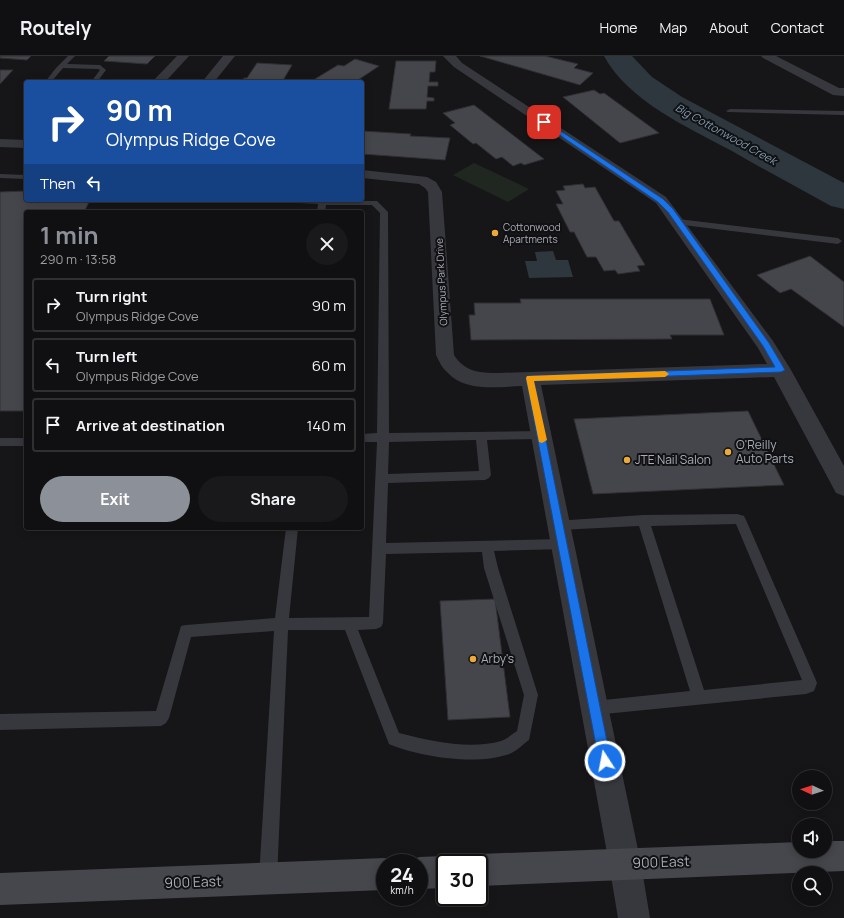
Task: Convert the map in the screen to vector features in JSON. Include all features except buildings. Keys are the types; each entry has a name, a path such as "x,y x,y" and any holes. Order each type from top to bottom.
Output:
{"main road":[{"name":"900 East","path":"488,870 844,856"},
{"name":"900 East","path":"0,889 376,874"}],"street":[{"path":"160,80 182,56"},
{"path":"210,80 230,56"},
{"path":"449,56 458,65 660,200 678,222 766,345 844,487"},
{"path":"767,56 840,92"},
{"path":"0,143 24,144"},
{"name":"Olympus Park Drive","path":"364,174 422,180 431,185 435,192 445,355 450,366 462,375 481,380 781,370"},
{"path":"530,378 625,864 634,918"}],"lane":[{"path":"50,80 72,56"},
{"path":"62,66 100,67 103,70 96,80"},
{"path":"730,111 844,113"},
{"path":"0,176 24,178"},
{"path":"0,722 161,718 186,631 281,624 376,623 381,549 384,212 374,203 322,202 321,210"},
{"path":"678,222 838,241"},
{"path":"364,438 541,435"},
{"path":"382,479 485,475 481,436"},
{"path":"0,442 24,442"},
{"path":"643,520 699,698"},
{"path":"381,549 487,546 643,520 740,520 810,683 809,686 594,708"},
{"path":"268,879 281,624 292,530"},
{"path":"349,623 394,739 437,750 471,752 505,748 524,735 531,695 491,568 487,546"}],"shaded area":[{"path":"474,163 529,189 508,202 453,175"},
{"path":"553,251 556,260 568,260 573,277 529,278 525,261 537,261 535,252"}],"waterway":[{"name":"Big Cottonwood Creek","path":"618,56 623,65 641,83 671,104 844,198"}],"slow traffic":[{"path":"542,440 530,378 665,374"}],"place":[{"name":"Cottonwood Apartments","path":"495,233"},
{"name":"O'Reilly Auto Parts","path":"728,452"},
{"name":"JTE Nail Salon","path":"627,460"},
{"name":"Arby's","path":"473,659"}],"route":[{"path":"544,122 660,200 670,211 766,345 781,370 530,378 605,761"}]}
